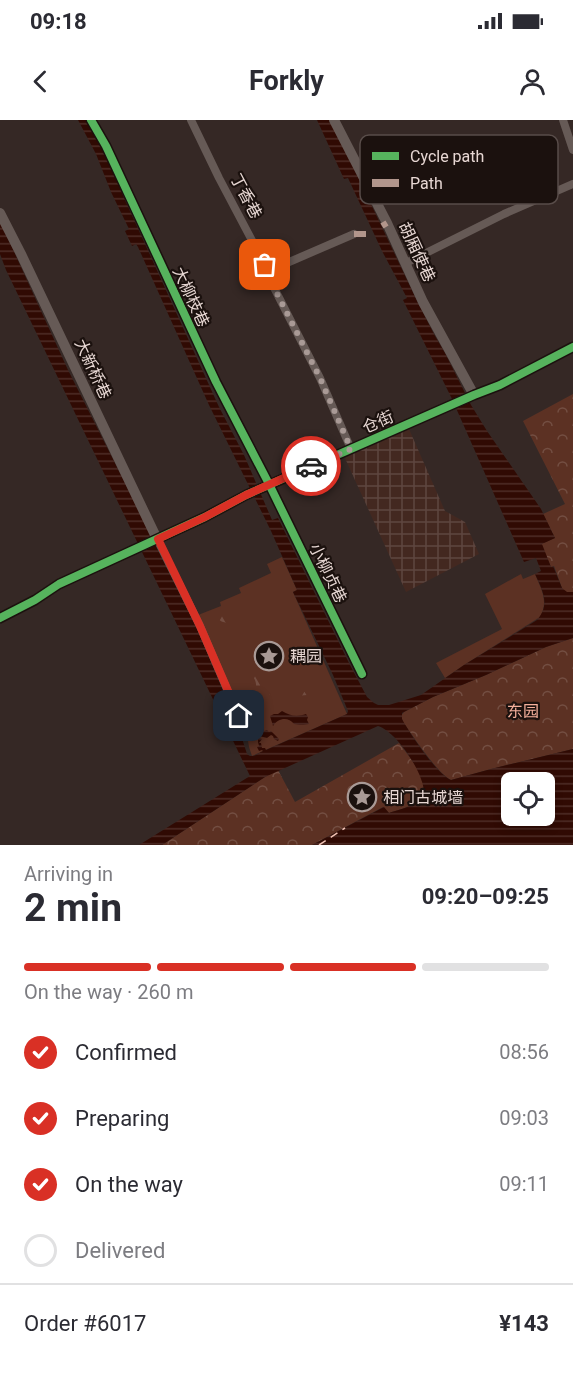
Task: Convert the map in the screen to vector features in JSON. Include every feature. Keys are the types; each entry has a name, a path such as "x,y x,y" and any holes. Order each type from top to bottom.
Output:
{"street":[{"name":"大柳枝巷","path":"91,120 106,146 216,382 269,484"},
{"name":"丁香巷","path":"191,120 320,378 351,449"},
{"name":"胡厢使巷","path":"334,120 360,171"},
{"path":"563,120 573,150"},
{"path":"558,191 573,184"},
{"name":"胡厢使巷","path":"377,204 472,396"},
{"path":"406,263 527,204"},
{"name":"大新桥巷","path":"0,213 156,539"},
{"path":"266,272 354,234"},
{"name":"仓街","path":"0,618 35,600 58,584 205,517 269,484 500,385 573,347"},
{"name":"小柳贞巷","path":"269,484 362,674"},
{"path":"156,539 200,626 246,734"}],"shaded area":[{"path":"78,120 86,120 109,160 124,198 272,520 278,518 367,697 378,705 389,705 421,695 464,665 537,620 544,609 544,597 535,574 541,571 536,558 524,562 452,399 403,300 407,298 360,204 371,204 418,303 471,405 541,509 555,538 542,544 562,588 567,592 573,592 573,638 546,647 433,697 402,713 402,719 431,762 451,780 573,749 573,845 312,845 384,807 389,813 416,802 424,794 420,776 408,754 393,736 378,726 265,777 162,845 139,845 250,776 6,270 0,254 0,221 68,370 182,596 222,685 247,754 253,756 263,751 259,751 257,747 259,746 258,731 252,725 255,718 260,721 264,731 271,731 279,739 278,741 274,739 271,735 267,738 259,736 262,739 259,743 266,750 347,714 348,711 293,592 297,590 271,531 209,405 138,247 136,244 132,246 125,231 129,229 96,154"},
{"path":"317,120 331,120 360,181 360,204 348,178 344,179"},
{"path":"409,429 445,511 465,522 479,554 406,592 344,456"},
{"path":"282,711 294,716 306,714 309,724 294,724 283,719 273,726 270,716"}],"green space":[{"path":"573,394 573,637 562,588 554,566 551,567 541,544 555,538 543,514 565,504 523,421"},
{"name":"耦园","path":"282,557 297,590 293,592 347,714 252,756 247,735 250,734 198,615 221,606 220,602 241,593 239,588 271,573 267,564"},
{"path":"521,574 523,579 535,574 544,600 540,617 445,678 436,663 502,629 485,594"},
{"path":"226,607 224,611 234,621 230,624 238,624 243,619 243,626 246,624 249,627 247,632 244,634 236,625 229,626 219,620 218,617"},
{"name":"东园","path":"573,638 573,749 451,780 432,762 403,722 401,716 404,712 433,697 546,647"},
{"path":"249,665 260,670 269,685 270,694 258,706 253,706 256,684 253,677 251,678 244,712 241,710 235,690 228,679 237,677"},
{"path":"291,686 302,689 307,695 296,696 290,705 284,695"},
{"name":"相门古城墙","path":"399,743 416,766 424,786 424,793 408,806 389,813 383,807 312,845 162,845 278,770 295,802"}],"ferry route":[{"path":"319,845 345,828"}],"marked path":[{"path":"382,226 387,223"},
{"path":"354,234 368,234"}],"cycle path":[{"path":"91,120 106,146 216,382 362,674"},
{"path":"0,618 35,600 59,584 205,517 246,495 500,385 573,347"}],"way so far":[{"path":"265,265 266,272 320,378 351,449 311,466"}],"place":[{"name":"耦园","path":"269,656"},
{"name":"相门古城墙","path":"362,797"}],"route":[{"path":"239,716 200,626 158,539 269,484 311,466"}]}
